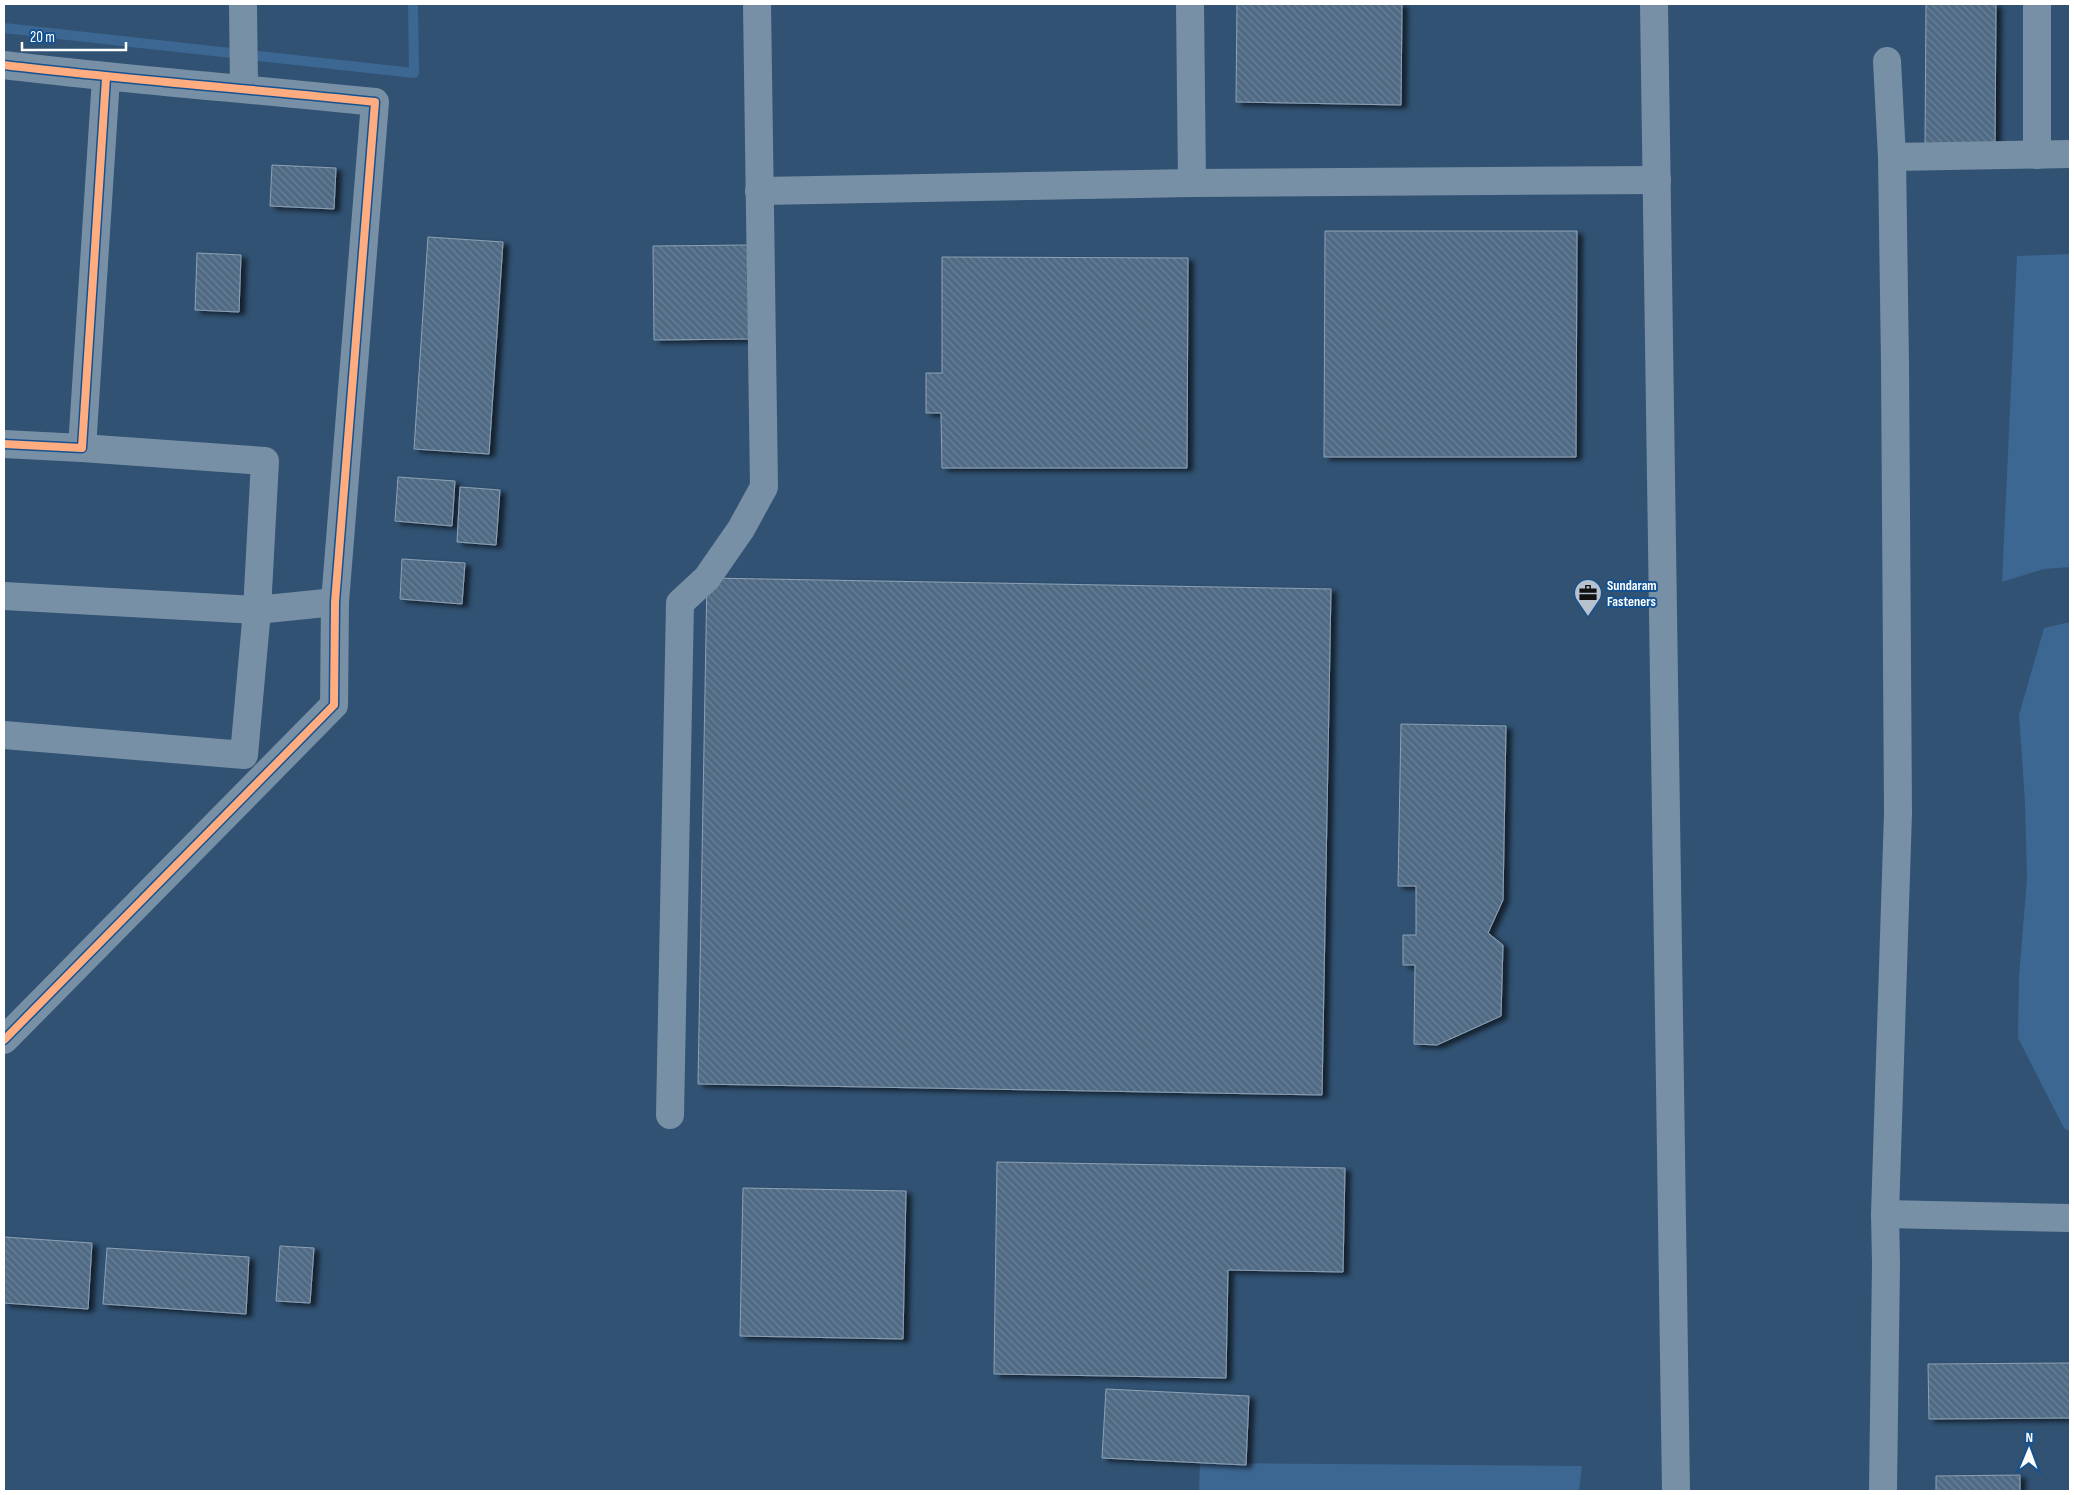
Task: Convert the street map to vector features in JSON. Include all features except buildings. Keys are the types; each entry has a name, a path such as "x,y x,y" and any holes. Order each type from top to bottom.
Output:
{"street":[{"path":"243,4 244,88"},
{"path":"670,1115 680,603 707,578 741,529 764,488 757,4"},
{"path":"1190,4 1192,183"},
{"path":"1654,4 1676,1491"},
{"path":"2037,4 2037,155"},
{"path":"1883,1491 1885,1214 1898,813 1892,157 1887,61"},
{"path":"4,65 106,78 244,88 375,102 335,602 334,704 4,1040"},
{"path":"82,448 106,78"},
{"path":"1892,157 2070,154"},
{"path":"759,191 1192,183 1657,180"},
{"path":"4,444 265,461 257,610 244,755 4,735"},
{"path":"4,596 257,610 335,602"},
{"path":"1885,1214 2070,1218"}],"water":[{"path":"2070,254 2070,567 2044,569 2002,582 2017,256"},
{"path":"2070,622 2070,1131 2064,1128 2018,1038 2019,977 2027,878 2025,802 2019,715 2044,628"},
{"path":"1200,1463 1582,1466 1579,1491 1199,1491"}],"waterway":[{"path":"4,28 414,73 413,4"}],"cycle path":[{"path":"4,65 375,102 335,602 334,705 4,1040"},
{"path":"4,444 82,448 106,78"}],"place":[{"name":"Sundaram Fasteners","path":"1588,617"}]}
